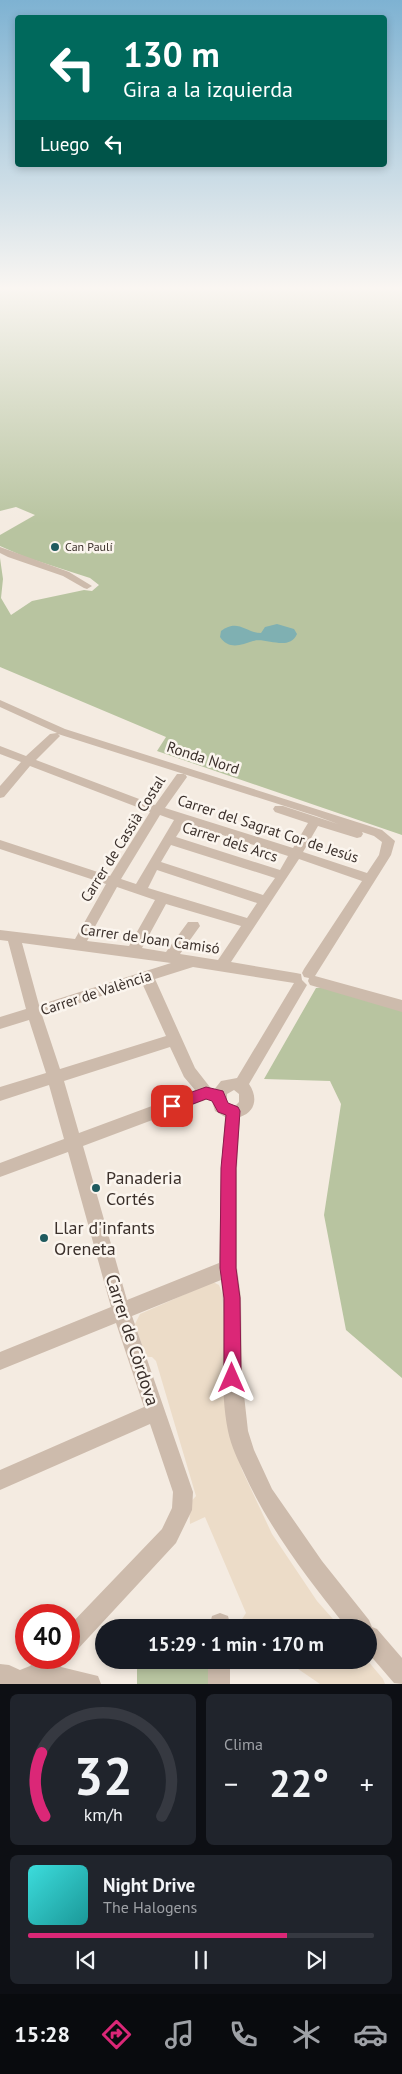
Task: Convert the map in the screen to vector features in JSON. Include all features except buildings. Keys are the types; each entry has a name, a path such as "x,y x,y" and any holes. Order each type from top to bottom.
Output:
{"street":[{"path":"0,550 14,557 69,574 87,586"},
{"name":"Ronda Nord","path":"0,703 61,731 378,833 388,844"},
{"name":"Ronda Nord","path":"0,712 54,736 388,844"},
{"path":"0,794 28,761 54,736"},
{"name":"Carrer del Sagrat Cor de Jesús","path":"0,750 156,810 297,853 370,879"},
{"name":"Carrer de Cassià Costal","path":"79,944 112,882 156,810 181,777"},
{"path":"140,890 153,864 182,818"},
{"path":"222,965 283,876 315,821"},
{"name":"Carrer dels Arcs","path":"168,839 283,876"},
{"path":"0,844 112,882 251,924"},
{"path":"240,1086 289,1002 322,955 385,856 388,844"},
{"path":"153,864 266,902"},
{"path":"134,952 163,898"},
{"path":"169,958 193,926"},
{"name":"Carrer de Joan Camisó","path":"7,937 79,944 305,979 402,1006"},
{"name":"Carrer de Còrdova","path":"7,937 55,1078 121,1310 183,1492 182,1510 169,1536 80,1630"},
{"name":"Carrer de València","path":"0,1023 192,962"},
{"path":"0,1170 73,1142 212,1095 227,1085 240,1086 248,1092 249,1101 244,1108 233,1111 223,1107 212,1095 190,1072 146,976"},
{"path":"0,1094 174,1040"},
{"path":"233,1111 229,1168 228,1268 232,1298 232,1378 238,1431 245,1453 265,1496 314,1569 354,1619"},
{"path":"0,1361 121,1310 228,1268"},
{"path":"0,1480 155,1412"},
{"path":"377,1646 402,1675"},
{"path":"14,1677 31,1669"},
{"path":"219,1669 219,1684"},
{"path":"14,1677 90,1684"}],"green space":[{"path":"0,367 402,367 402,835 157,751 166,737 0,667 0,558 3,579 1,598 11,615 32,601 84,590 92,591 99,585 90,578 25,557 0,546 0,535 35,515 16,507 0,511"},
{"path":"325,987 402,1011 402,1378 346,1330 324,1215 341,1104 330,1081 264,1079 316,988"},
{"path":"137,1669 209,1669 208,1684 137,1684"}],"shaded area":[{"path":"213,1282 219,1285 222,1293 227,1414 242,1470 272,1534 317,1601 333,1619 242,1619 246,1613 205,1517 190,1524 189,1504 196,1496 156,1361 152,1357 146,1357 135,1324 140,1314"},
{"path":"298,1669 375,1669 385,1684 320,1684"}],"water":[{"path":"277,624 294,629 297,634 289,642 258,640 240,645 227,644 220,637 221,631 227,627 237,626 261,633 265,627"}],"place":[{"name":"Can Paulí","path":"55,547"},
{"name":"Panaderia Cortés","path":"96,1188"},
{"name":"Llar d'infants Oreneta","path":"44,1238"}],"route":[{"path":"172,1106 206,1093 218,1096 219,1103 223,1107 233,1111 229,1168 228,1268 232,1298 232,1378"}]}
